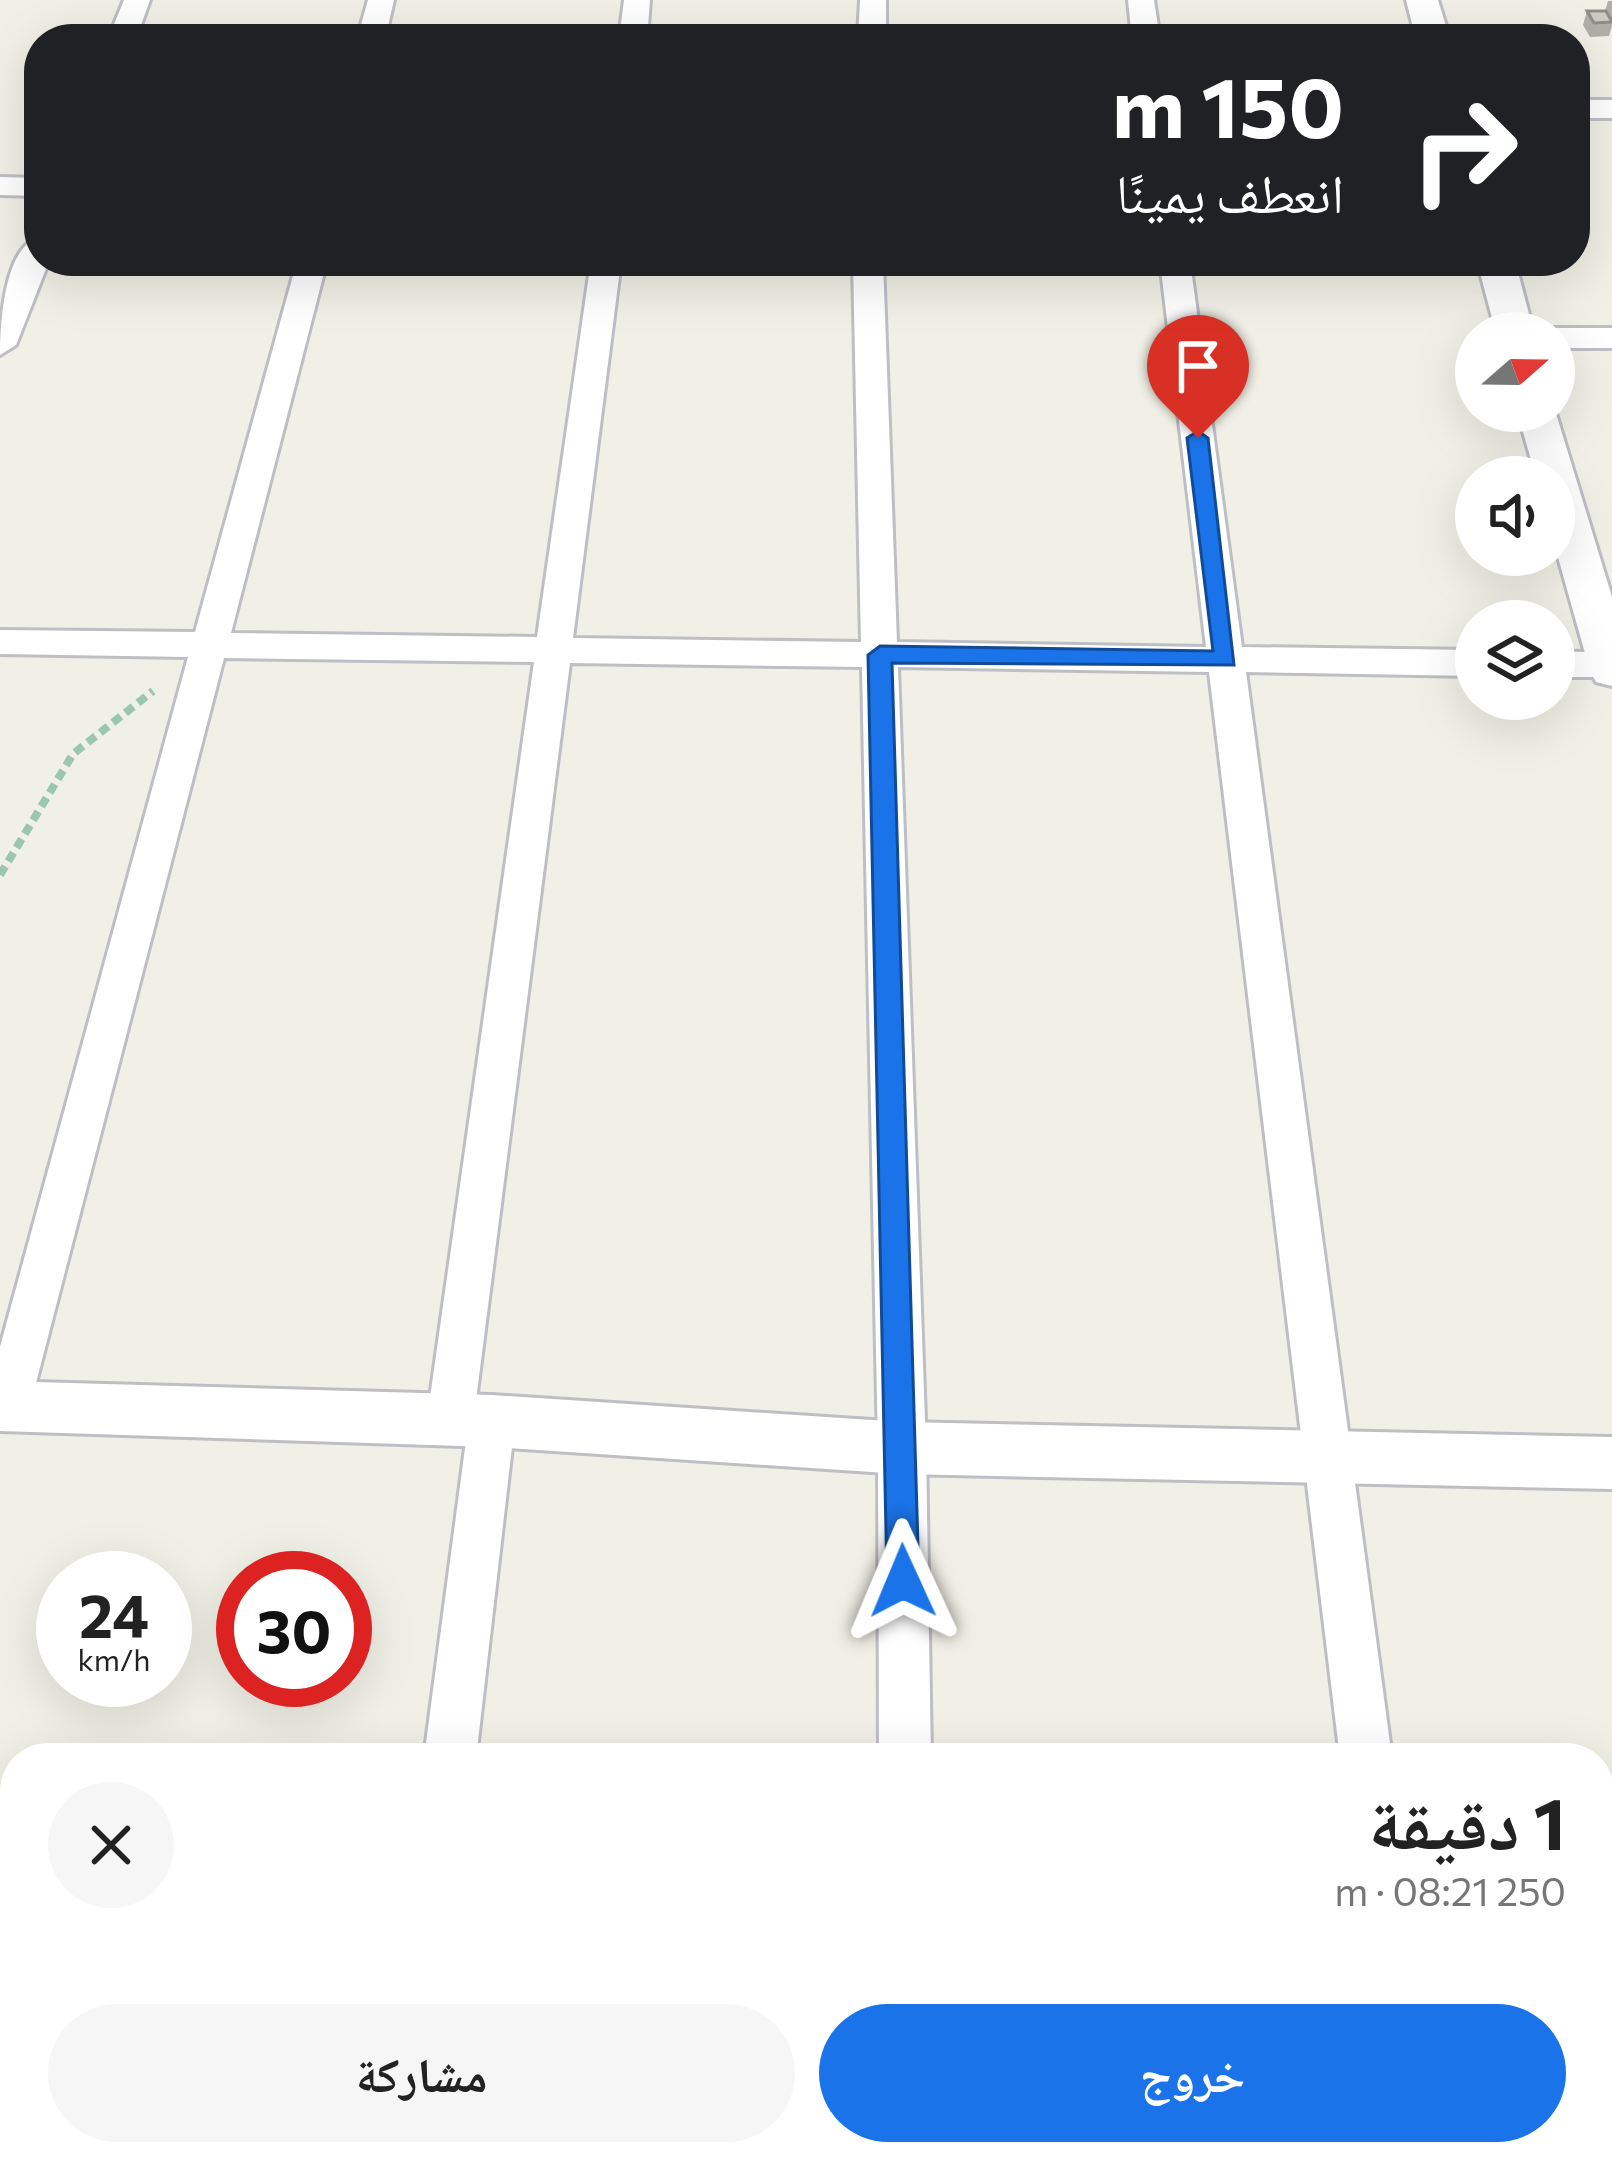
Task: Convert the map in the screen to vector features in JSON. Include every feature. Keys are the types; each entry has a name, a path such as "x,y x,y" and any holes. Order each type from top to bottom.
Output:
{"street":[{"path":"0,345 27,276"},
{"path":"308,276 4,1406 471,1420 902,1448 1612,1462"},
{"path":"451,1743 471,1420 604,276"},
{"path":"868,276 902,1448 905,1743"},
{"path":"1177,276 1364,1743"},
{"path":"1500,276 1509,312"},
{"path":"1575,338 1612,338"},
{"path":"1544,432 1611,668 1575,665"},
{"path":"0,642 1455,663"}],"path":[{"path":"0,875 73,754 210,645"}],"building":[{"path":"1587,11 1606,11 1612,22 1594,23"}],"route":[{"path":"903,1581 880,655 1226,660 1198,438"}]}
